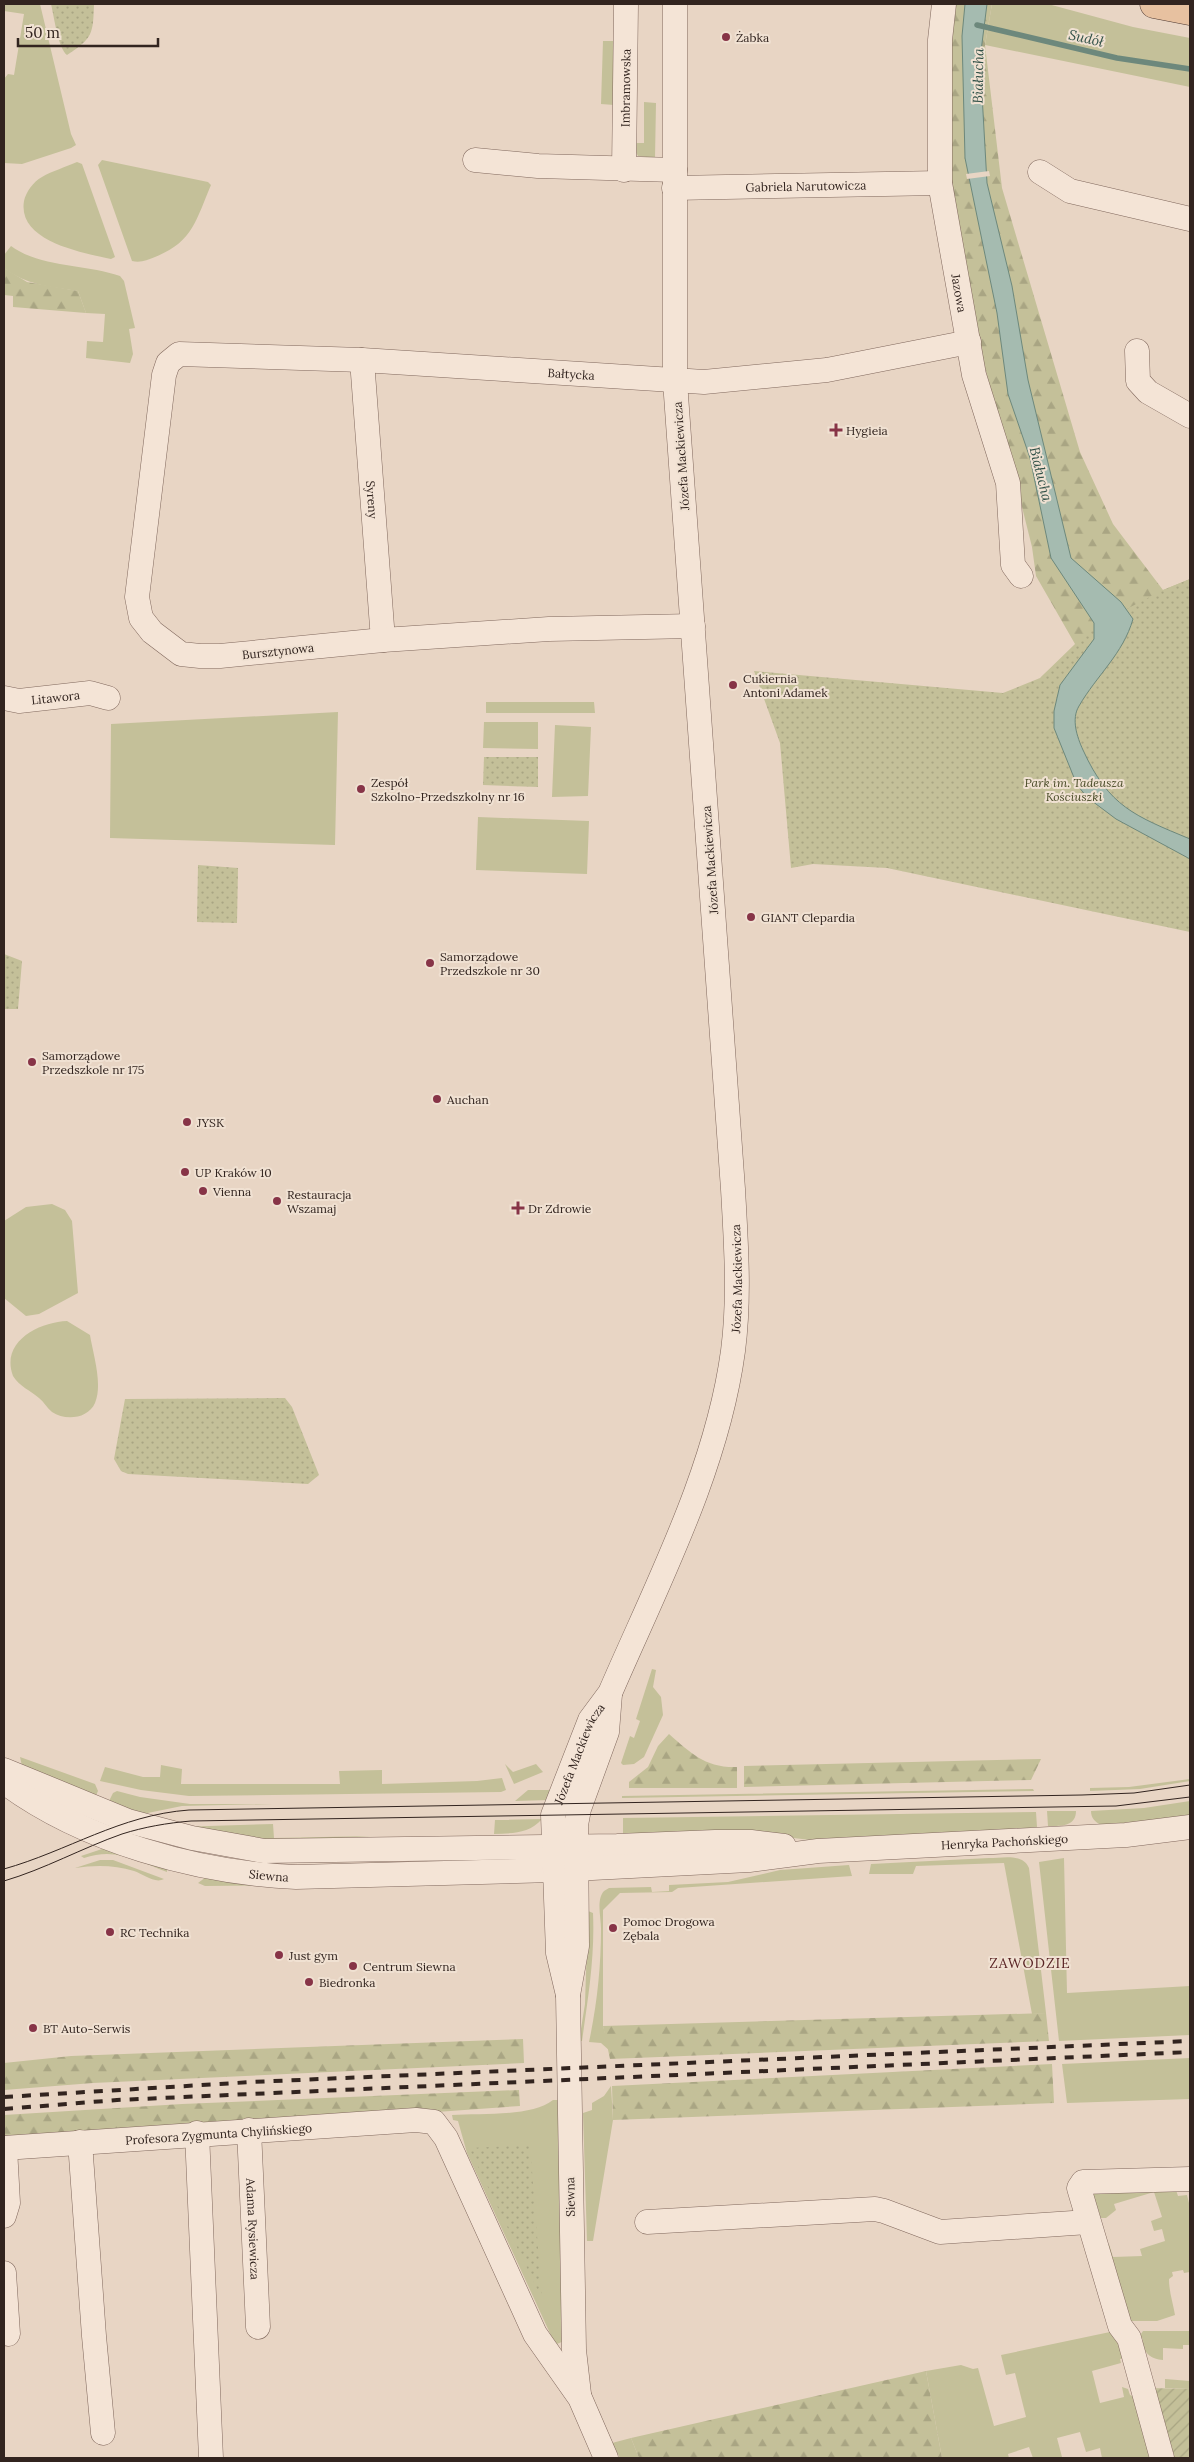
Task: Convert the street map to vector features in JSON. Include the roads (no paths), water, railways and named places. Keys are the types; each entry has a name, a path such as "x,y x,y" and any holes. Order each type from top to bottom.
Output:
{"main road":[{"path":"1154,4 1190,12"}],"street":[{"name":"Imbramowska","path":"624,170 626,4"},
{"name":"Józefa Mackiewicza","path":"564,1858 553,1815 590,1720 610,1693 691,1504 715,1439 733,1351 737,1246 675,381 675,4"},
{"name":"Jazowa","path":"944,4 940,40 940,183 974,375 1008,483 1013,565 1021,576"},
{"name":"Gabriela Narutowicza","path":"474,160 538,166 624,170 674,179 940,183"},
{"path":"1040,172 1070,190 1190,219"},
{"name":"Bałtycka","path":"172,357 179,354 362,360 675,381 718,381 827,370 969,342"},
{"path":"1138,351 1138,381 1148,392 1190,416"},
{"name":"Bursztynowa","path":"172,357 164,375 138,597 141,618 146,625 166,645 180,654 220,656 383,640 549,629 693,626"},
{"name":"Syreny","path":"362,360 383,640"},
{"name":"Litawora","path":"4,698 19,701 90,693 108,698"},
{"name":"Siewna","path":"4,1770 128,1821 244,1848 285,1851 564,1858"},
{"name":"Siewna","path":"4,1782 50,1811 105,1836 159,1855 248,1874 296,1877 564,1858"},
{"name":"Henryka Pachońskiego","path":"564,1858 736,1842 818,1850 1126,1835 1190,1827"},
{"name":"Siewna","path":"564,1858 558,1953 568,1995 574,2350 580,2398 599,2454"},
{"name":"Profesora Zygmunta Chylińskiego","path":"5,2148 197,2133 416,2120 434,2122"},
{"name":"Siewna","path":"434,2122 446,2138 535,2334 580,2398"},
{"name":"Adama Rysiewicza","path":"249,2130 258,2327"},
{"path":"197,2133 211,2458"},
{"path":"80,2142 103,2432"},
{"path":"4,2216 8,2203 5,2148"},
{"path":"1162,2458 1129,2338 1120,2326 1079,2192 1083,2182 1190,2179"},
{"path":"647,2222 875,2209 940,2232 1088,2222"},
{"path":"4,2273 8,2334"}],"water":[{"name":"Białucha","path":"965,4 987,4 980,59 987,183 1012,286 1028,380 1071,558 1121,602 1133,619 1123,643 1079,706 1075,717 1077,734 1083,750 1103,785 1114,797 1139,816 1190,839 1190,859 1116,819 1088,798 1077,785 1054,728 1054,711 1060,685 1094,639 1094,623 1051,558 1030,458 1008,394 997,313 965,158 962,36"}],"waterway":[{"name":"Sudół","path":"977,25 1117,58 1190,69"}],"tram line":[{"path":"4,1869 27,1862 117,1826 164,1813 189,1810 1082,1795 1134,1793 1190,1785"},
{"path":"4,1881 34,1871 122,1834 139,1829 191,1821 1116,1806 1190,1797"}],"railway":[{"path":"4,2097 252,2082 1190,2041"},
{"path":"4,2109 117,2100 1190,2052"}],"place":[{"name":"Żabka","path":"726,37"},
{"name":"Hygieia","path":"836,430"},
{"name":"Cukiernia Antoni Adamek","path":"733,685"},
{"name":"Zespół Szkolno-Przedszkolny nr 16","path":"361,789"},
{"name":"GIANT Clepardia","path":"751,917"},
{"name":"Samorządowe Przedszkole nr 30","path":"430,963"},
{"name":"Samorządowe Przedszkole nr 175","path":"32,1062"},
{"name":"Auchan","path":"437,1099"},
{"name":"JYSK","path":"187,1122"},
{"name":"UP Kraków 10","path":"185,1172"},
{"name":"Vienna","path":"203,1191"},
{"name":"Restauracja Wszamaj","path":"277,1201"},
{"name":"Dr Zdrowie","path":"518,1208"},
{"name":"Pomoc Drogowa Zębala","path":"613,1928"},
{"name":"RC Technika","path":"110,1932"},
{"name":"Just gym","path":"279,1955"},
{"name":"Centrum Siewna","path":"353,1966"},
{"name":"Biedronka","path":"309,1982"},
{"name":"BT Auto-Serwis","path":"33,2028"}],"district":[{"name":"ZAWODZIE","path":"1030,1963"}],"park label":[{"name":"Park im. Tadeusza Kościuszki","path":"1074,789"}]}
